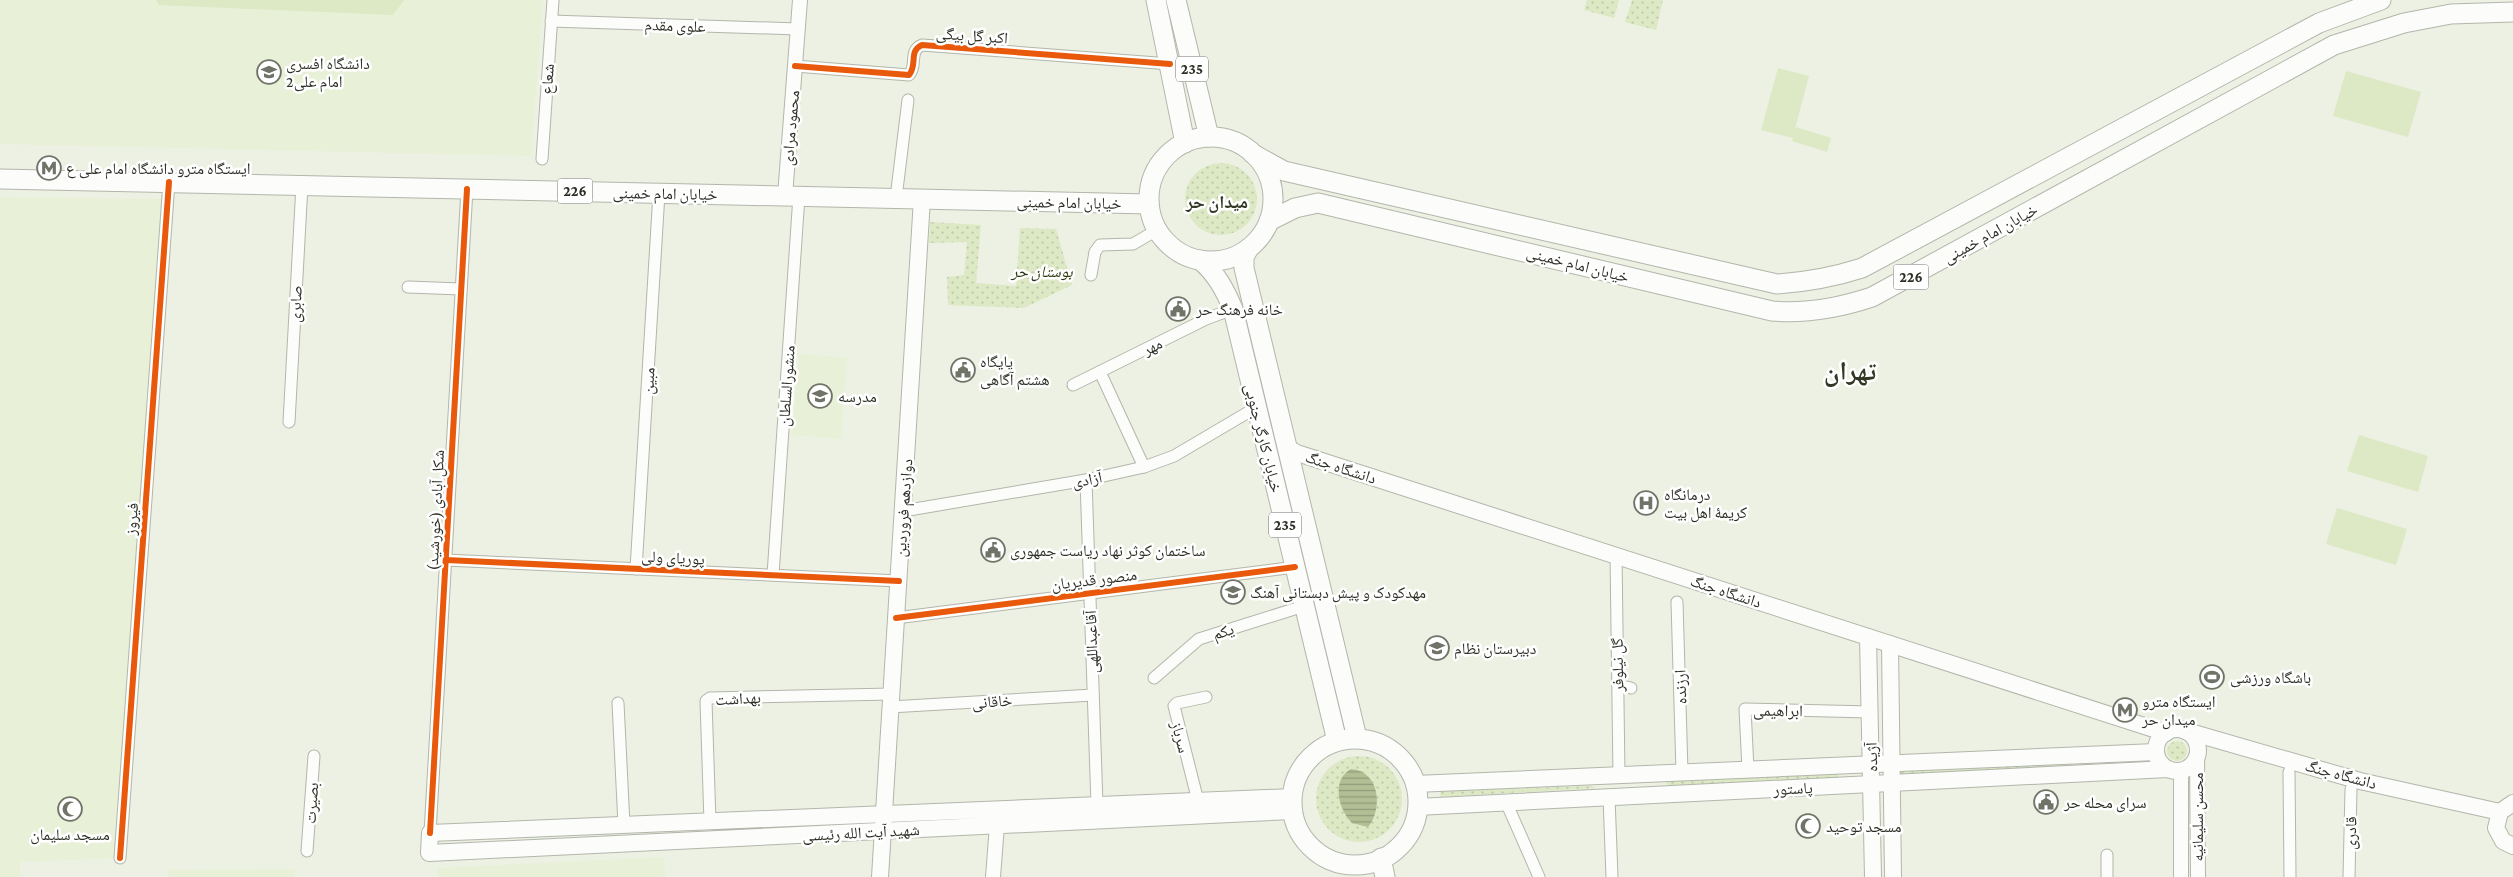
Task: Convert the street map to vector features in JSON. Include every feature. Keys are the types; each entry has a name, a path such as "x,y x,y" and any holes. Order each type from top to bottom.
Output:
{"main road":[{"name":"235","path":"1156,0 1185,143"},
{"name":"235","path":"1176,0 1209,137"},
{"name":"خیابان امام خمینی","path":"1253,154 1284,171 1777,284 1820,279 1862,268 2319,23 2381,0"},
{"path":"2438,0 2440,8 2451,14"},
{"name":"خیابان امام خمینی","path":"1268,221 1295,208 1318,203 1772,311 1798,313 1848,305 1872,298 2334,45 2404,23 2451,14 2513,12"},
{"path":"1209,137 1228,140 1253,154 1260,161 1270,180 1273,200 1268,221 1260,236 1248,248 1226,258 1200,260 1176,249 1158,230 1149,204 1151,184 1158,167 1170,153 1185,143 1209,137"},
{"path":"2052,166 2063,171 2069,180 2064,193"},
{"name":"خیابان امام خمینی","path":"0,179 1149,204"},
{"name":"دوازدهم فروردین","path":"880,877 922,199"},
{"name":"خیابان کارگر جنوبی","path":"1248,248 1244,257 1244,268 1357,738"},
{"name":"خیابان کارگر جنوبی","path":"1200,260 1214,274 1226,292 1233,309 1337,741"},
{"name":"دانشگاه جنگ","path":"1288,448 1306,456 2166,733"},
{"name":"آژیده","path":"1868,637 1873,877"},
{"name":"آژیده","path":"1890,644 1892,877"},
{"path":"2139,725 2156,751 2160,762 2174,770 2191,766 2197,751 2192,736 2182,730 2166,733 2158,741 2156,751"},
{"name":"دانشگاه جنگ","path":"2182,730 2360,781 2503,812"},
{"path":"1357,738 1383,746 1397,755 1408,768 1415,784 1417,807 1410,832 1392,852 1358,871 1315,850 1299,830 1292,804 1296,778 1306,762 1320,750 1337,741 1357,738"},
{"name":"پاستور","path":"1415,784 2156,751"},
{"name":"دانشگاه جنگ","path":"2197,751 2289,772 2351,789 2503,812"},
{"path":"1841,766 1847,772 1848,778 1843,785"},
{"name":"پاستور","path":"1417,807 1871,783 2174,770"},
{"path":"1657,773 1658,795"},
{"name":"شهید آیت الله رئیسی","path":"1292,804 997,818 884,814 430,833 429,853 883,831 997,818 1097,805 1198,801 1292,804"},
{"path":"2503,812 2499,835 2503,841 2513,846"},
{"path":"1381,858 1385,877"}],"street":[{"name":"شعاع","path":"542,159 552,0"},
{"name":"محمود مرادی","path":"792,196 795,66 800,0"},
{"name":"علوی مقدم","path":"551,21 798,29"},
{"name":"اکبر گل بیگی","path":"795,66 910,75 913,70 913,52 922,45 1170,64"},
{"path":"896,198 908,100"},
{"name":"فیروز","path":"120,858 168,182"},
{"name":"صابری","path":"289,422 302,185"},
{"name":"شکل آبادی (خورشید)","path":"430,833 467,189"},
{"name":"مبین","path":"636,569 659,193"},
{"name":"منشورالسلطان","path":"773,575 792,196"},
{"path":"1091,275 1094,252 1100,245 1133,244 1158,230"},
{"path":"408,287 462,289"},
{"name":"مهر","path":"1073,385 1206,319 1233,309"},
{"path":"1100,372 1144,467"},
{"name":"آزادی","path":"903,511 1086,480 1144,467 1174,456 1257,408"},
{"name":"آقاعبداللهی","path":"1086,480 1097,805"},
{"name":"گل نیلوفر","path":"1616,555 1619,775"},
{"name":"پوریای ولی","path":"446,560 898,581"},
{"name":"منصور قدیریان","path":"896,618 1295,567"},
{"name":"ارزنده","path":"1677,602 1682,772"},
{"name":"یکم","path":"1154,678 1200,639 1304,606"},
{"path":"1618,685 1631,688"},
{"name":"خاقانی","path":"891,701 1093,694"},
{"name":"سرباز","path":"1198,801 1174,706 1206,697"},
{"name":"بهداشت","path":"710,822 706,701 710,698 891,701"},
{"path":"618,703 624,825"},
{"name":"ابراهیمی","path":"1748,770 1745,709 1870,712"},
{"name":"محسن سلیمانیه","path":"2197,751 2198,877"},
{"name":"بصیرت","path":"307,851 314,756"},
{"name":"محسن سلیمانیه","path":"2174,770 2181,877"},
{"path":"2289,772 2290,877"},
{"name":"قادری","path":"2349,877 2351,789"},
{"path":"1609,797 1612,877"},
{"path":"1506,802 1539,877"},
{"path":"993,877 997,818"},
{"path":"2107,855 2107,877"}],"shaded area":[{"name":"دانشگاه افسری امام علی2","path":"0,0 543,0 531,156 0,144"},
{"path":"0,197 167,199 120,858 20,862 20,877 0,877"},
{"name":"مدرسه","path":"799,354 847,358 841,439 792,435"},
{"path":"1351,769 1361,771 1368,776 1376,792 1376,811 1368,827 1352,823 1340,803 1339,787 1341,780"},
{"path":"664,857 665,877 438,877 438,868"},
{"path":"295,869 295,877 168,877 168,870"}],"green space":[{"path":"156,0 404,0 393,15 159,5"},
{"path":"1587,0 1619,0 1614,18 1584,10"},
{"path":"1632,0 1663,0 1656,30 1625,22"},
{"path":"1778,68 1809,76 1793,136 1796,127 1831,138 1827,152 1792,141 1793,138 1761,130"},
{"path":"2346,71 2421,92 2408,137 2333,116"},
{"path":"1221,163 1241,169 1251,179 1257,199 1251,219 1241,229 1221,235 1201,229 1191,219 1185,199 1191,179 1201,169"},
{"name":"بوستان حر","path":"930,222 981,225 976,283 1016,286 1020,228 1056,229 1072,285 1024,308 948,305 947,277 964,275 967,242 929,243"},
{"path":"2359,435 2428,456 2418,492 2347,471"},
{"path":"2337,508 2407,529 2396,565 2326,544"},
{"path":"2173,741 2181,741 2187,747 2187,755 2181,761 2173,761 2167,755 2167,747"},
{"path":"1359,756 1375,760 1389,769 1398,783 1402,799 1398,815 1389,829 1375,838 1359,842 1343,838 1329,829 1320,815 1316,799 1320,783 1329,769 1343,760"},
{"path":"2150,759 2151,762 1897,776 1897,770"},
{"path":"1837,773 1839,776 1837,778 1669,786 1666,783 1670,779"},
{"path":"1591,786 1596,788 1440,797 1441,791"}],"cycle path":[{"path":"795,66 909,75 912,71 915,51 922,45 1170,64"},
{"path":"120,858 169,182"},
{"path":"430,833 467,189"},
{"path":"446,560 899,581"},
{"path":"896,618 1295,567"}],"place":[{"name":"دانشگاه افسری امام علی2","path":"269,72"},
{"name":"ایستگاه مترو دانشگاه امام علی ع","path":"49,168"},
{"name":"خانه فرهنگ حر","path":"1178,309"},
{"name":"پایگاه هشتم آگاهی","path":"963,370"},
{"name":"مدرسه","path":"820,396"},
{"name":"درمانگاه کریمهٔ اهل بیت","path":"1646,503"},
{"name":"ساختمان کوثر نهاد ریاست جمهوری","path":"993,550"},
{"name":"مهدکودک و پیش دبستانی آهنگ","path":"1233,592"},
{"name":"دبیرستان نظام","path":"1437,648"},
{"name":"باشگاه ورزشی","path":"2212,677"},
{"name":"ایستگاه مترو میدان حر","path":"2125,710"},
{"name":"سرای محله حر","path":"2046,802"},
{"name":"مسجد سلیمان","path":"70,809"},
{"name":"مسجد توحید","path":"1808,826"}],"district":[{"name":"میدان حر","path":"1217,202"},
{"name":"تهران","path":"1850,371"}]}
